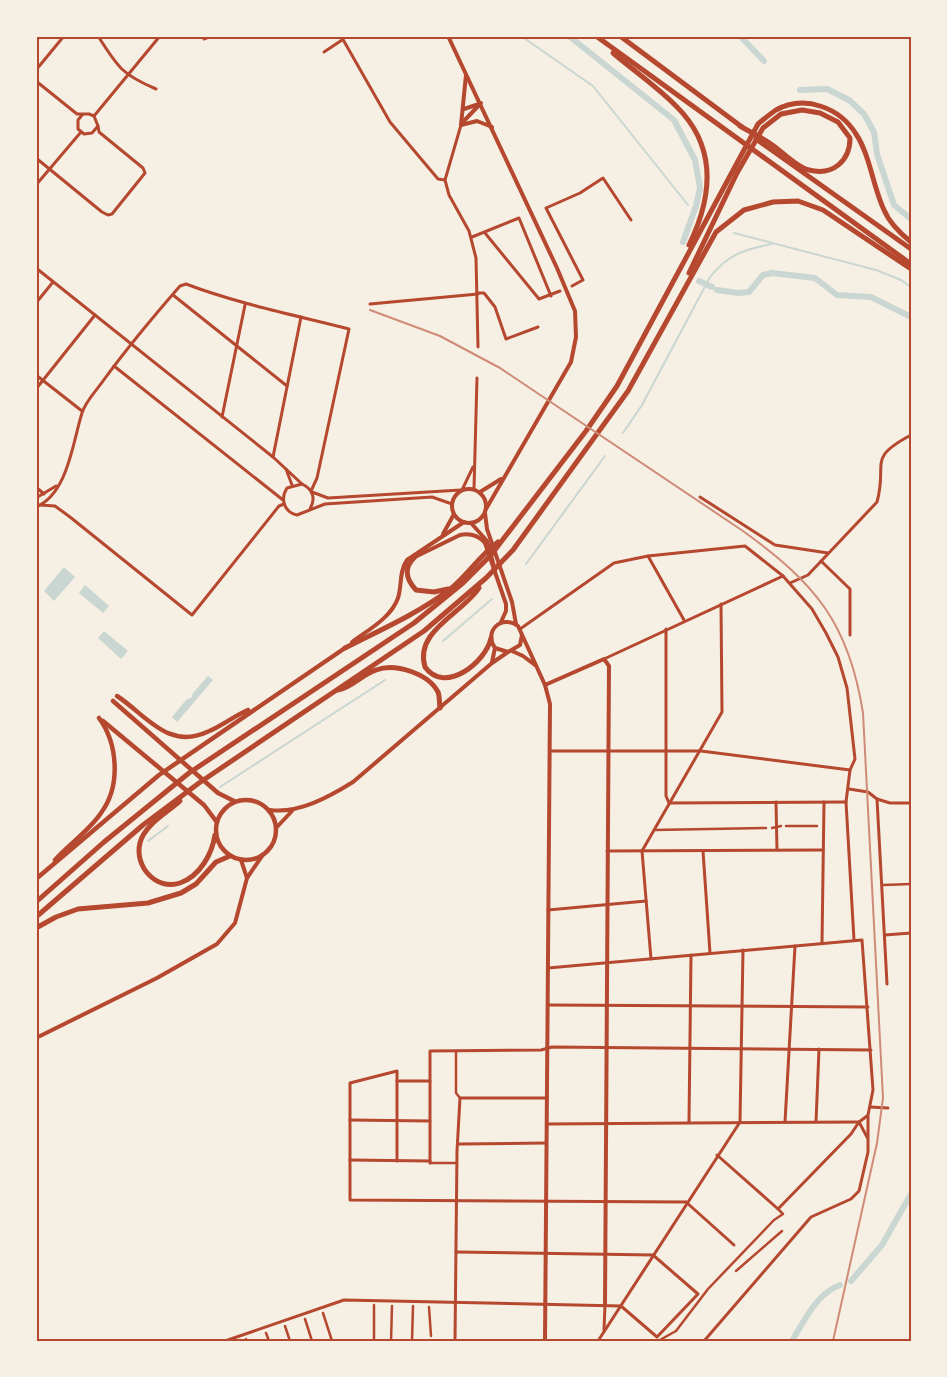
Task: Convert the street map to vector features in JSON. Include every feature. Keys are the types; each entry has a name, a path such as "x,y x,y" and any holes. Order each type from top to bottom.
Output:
{"highway":[{"path":"595,36 911,264"},
{"path":"595,36 678,107 696,134 706,160 708,183 704,211 666,296"},
{"path":"620,36 740,126 911,249"},
{"path":"36,902 104,842 189,773 414,623 463,583 491,555 586,431 617,386 734,172 758,124 777,109 800,103 823,106 844,118 857,135 884,212 911,242"},
{"path":"676,300 734,172 763,128 781,114 802,110 820,113 838,122 850,138 850,151 841,165 826,171 808,170 740,126"},
{"path":"36,917 143,825 200,783 424,631 486,578 513,550 628,391 676,300 716,232 744,210 773,202 798,201 823,210 911,269"},
{"path":"345,648 432,602 451,588 487,550 502,539"},
{"path":"415,557 407,567 406,575 416,590 434,592 451,588"},
{"path":"486,578 472,598 429,636 423,652 425,667 438,678 451,678 484,654 491,638"},
{"path":"333,692 346,688 374,670 389,667 404,670 429,682 438,692 440,708"},
{"path":"200,783 148,828 140,842 140,862 150,877 157,881 164,884 180,883 196,872 212,850 215,835"},
{"path":"36,928 56,917 78,909 148,903 181,893 196,884 216,862 230,856"}],"main road":[{"path":"36,880 159,775 345,648"},
{"path":"117,696 156,727 178,737 203,734 258,706"},
{"path":"113,701 226,798 234,801"},
{"path":"44,873 100,815 111,793 114,755 107,732 99,718 209,811 216,821"},
{"path":"247,799 260,802 270,810 276,828 273,844 262,856 241,860 230,856 220,847 215,835 216,821 223,809 234,801 247,799"}],"street":[{"path":"36,70 64,36"},
{"path":"98,36 120,70 156,90"},
{"path":"94,116 160,36"},
{"path":"204,39 210,36"},
{"path":"448,36 481,103 575,311 576,337 571,362 503,478 486,511 479,520 471,523 464,522 454,514 452,504 456,495 462,490 474,464"},
{"path":"324,52 342,38 396,130 438,179 445,180"},
{"path":"466,74 464,109 445,180 448,195 472,237 476,258 478,293 478,347"},
{"path":"36,81 77,114 94,116"},
{"path":"464,109 481,103"},
{"path":"460,125 481,103"},
{"path":"81,132 77,122 83,114"},
{"path":"36,158 108,215 114,212 145,175 143,168 99,132 94,116"},
{"path":"460,125 477,121 492,127"},
{"path":"81,132 90,134 98,126"},
{"path":"36,185 81,132"},
{"path":"572,286 583,280 546,208 580,194 603,178 631,220"},
{"path":"472,237 519,218 551,296"},
{"path":"485,233 539,299 560,291"},
{"path":"36,268 273,457 311,491 328,498 474,489 480,492 485,500 487,541 506,604 506,611 501,622 493,628 491,638 495,648 492,663"},
{"path":"36,303 54,282"},
{"path":"38,506 52,494 59,484 74,449 82,412 130,343 180,286 186,284 245,304 349,329 317,478 311,491 314,500 310,509"},
{"path":"370,304 484,293 495,307 506,339 538,327"},
{"path":"173,295 287,386"},
{"path":"222,416 245,304"},
{"path":"36,389 95,315"},
{"path":"273,457 301,317"},
{"path":"114,366 284,502"},
{"path":"36,375 82,412"},
{"path":"474,489 477,378"},
{"path":"790,583 808,575 877,502 880,489 880,461 888,447 911,435"},
{"path":"286,468 292,485"},
{"path":"480,492 503,478"},
{"path":"36,498 59,484"},
{"path":"302,484 292,485 284,492 284,502 288,511 297,515 325,504 432,497 452,504"},
{"path":"36,487 44,494"},
{"path":"700,497 774,545 828,553"},
{"path":"38,506 51,505 63,512 192,615 284,502"},
{"path":"443,534 454,514"},
{"path":"345,648 393,609 398,598 404,564 443,534 464,522"},
{"path":"471,523 487,541 504,577 516,624 537,667 550,704 545,1341"},
{"path":"415,557 467,534 487,541"},
{"path":"520,629 614,563 648,556 744,546 783,576 812,609 826,633 838,657 851,712 855,759 850,770 846,802 854,940"},
{"path":"415,557 424,548"},
{"path":"648,556 684,620"},
{"path":"821,561 850,589 850,635"},
{"path":"544,685 783,576"},
{"path":"651,959 642,851 722,712 722,604"},
{"path":"501,622 516,624"},
{"path":"666,629 666,796 669,803"},
{"path":"270,810 293,810 334,793 353,782 492,663 520,645 522,635"},
{"path":"495,648 523,656 537,667"},
{"path":"604,659 609,666 605,1331"},
{"path":"550,751 701,751 850,770"},
{"path":"849,789 868,792 877,799 890,803 910,803"},
{"path":"877,799 887,984"},
{"path":"776,802 779,826 777,850"},
{"path":"822,943 823,850 820,826 824,802"},
{"path":"669,803 846,802"},
{"path":"276,828 293,810"},
{"path":"772,828 779,826"},
{"path":"786,826 820,826"},
{"path":"654,830 766,828"},
{"path":"608,851 823,850"},
{"path":"703,851 710,953"},
{"path":"36,1038 157,978 217,944 235,923 248,878 262,856"},
{"path":"241,860 248,878"},
{"path":"883,885 911,884"},
{"path":"548,910 646,901"},
{"path":"885,935 911,933"},
{"path":"548,968 862,940 871,1050 872,1090 868,1115 868,1152 859,1191 851,1199 811,1217 704,1341"},
{"path":"785,1122 794,946"},
{"path":"598,1341 686,1202 740,1122 742,950"},
{"path":"687,1122 691,955"},
{"path":"548,1006 868,1007"},
{"path":"430,1162 430,1050 689,1047 871,1050"},
{"path":"816,1122 820,1049"},
{"path":"455,1341 456,1200 460,1098 456,1093 456,1050"},
{"path":"397,1161 397,1071 350,1083 350,1200 686,1202 734,1245"},
{"path":"397,1081 430,1081"},
{"path":"460,1098 547,1098"},
{"path":"870,1107 888,1108"},
{"path":"778,1209 851,1134 859,1122 868,1115"},
{"path":"350,1120 430,1121"},
{"path":"547,1124 859,1122"},
{"path":"859,1122 867,1137"},
{"path":"459,1144 546,1143"},
{"path":"658,1340 676,1330 708,1289 774,1220 783,1214 717,1155"},
{"path":"350,1160 457,1163"},
{"path":"736,1271 782,1231"},
{"path":"456,1252 653,1254 698,1294 658,1340"},
{"path":"226,1341 344,1300 621,1306 658,1340"},
{"path":"374,1305 374,1341"},
{"path":"391,1341 392,1306"},
{"path":"412,1341 413,1306"},
{"path":"429,1307 431,1336"},
{"path":"323,1313 332,1341"},
{"path":"305,1319 312,1341"},
{"path":"285,1326 290,1341"},
{"path":"266,1332 269,1341"}],"shaded area":[{"path":"64,567 75,577 54,601 44,591"},
{"path":"85,585 109,606 103,613 79,593"},
{"path":"104,631 128,651 121,659 98,638"},
{"path":"208,676 213,680 177,722 172,717 186,700 192,697 193,693"}],"waterway":[{"path":"521,36 593,86 688,205"},
{"path":"569,36 674,120 695,160 700,188 696,206 683,242"},
{"path":"740,36 764,61"},
{"path":"800,90 827,89 849,100 864,114 874,132 877,154 894,205 911,219"},
{"path":"734,233 876,270 901,280 911,287"},
{"path":"623,433 642,405 716,269 737,254 772,244"},
{"path":"717,290 738,293 749,292 763,275 772,273 815,278 837,295 871,297 911,317"},
{"path":"699,281 712,287"},
{"path":"526,564 605,456"},
{"path":"443,641 492,599"},
{"path":"220,787 385,680"},
{"path":"148,841 168,826"},
{"path":"851,1281 882,1245 911,1194"},
{"path":"792,1341 818,1301 824,1294 840,1285"}],"railway":[{"path":"370,310 440,336 500,368 743,531 768,550 809,588 825,608 838,630 857,681 863,713 883,1098 877,1143 833,1341"}]}
